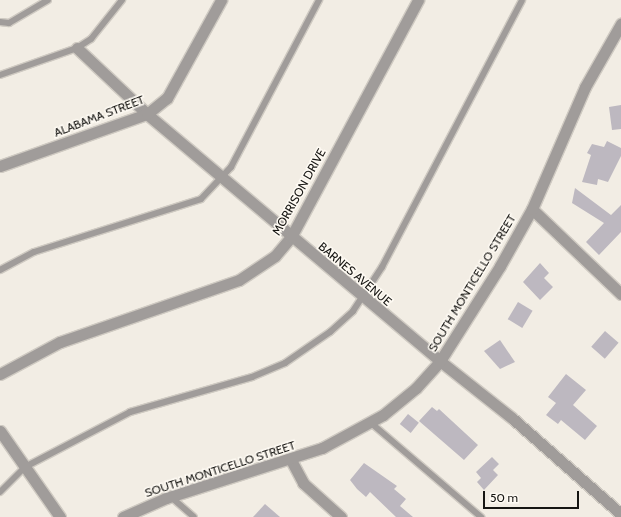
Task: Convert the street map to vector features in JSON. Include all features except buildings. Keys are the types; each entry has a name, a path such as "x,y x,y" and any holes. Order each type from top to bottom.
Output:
{"street":[{"name":"ALABAMA STREET","path":"0,166 147,114 167,98 221,0"},
{"name":"MORRISON DRIVE","path":"0,374 60,342 239,280 260,269 291,237 418,0"},
{"name":"SOUTH MONTICELLO STREET","path":"123,517 171,497 291,460 347,437 370,423 416,388 440,361 532,209 585,87 619,33"},
{"name":"BARNES AVENUE","path":"77,48 147,114 362,297 512,418 621,514"},
{"path":"532,209 621,294"},
{"path":"0,430 60,517"},
{"path":"291,460 302,483 341,517"}],"lane":[{"path":"0,22 9,23 48,0"},
{"path":"0,75 77,48 91,39 122,0"},
{"path":"0,270 34,252 201,199 231,166 319,0"},
{"path":"0,492 25,467 130,412 252,377 284,363 330,332 353,311 382,267 522,0"},
{"path":"370,423 482,517"},
{"path":"171,497 194,517"}]}
